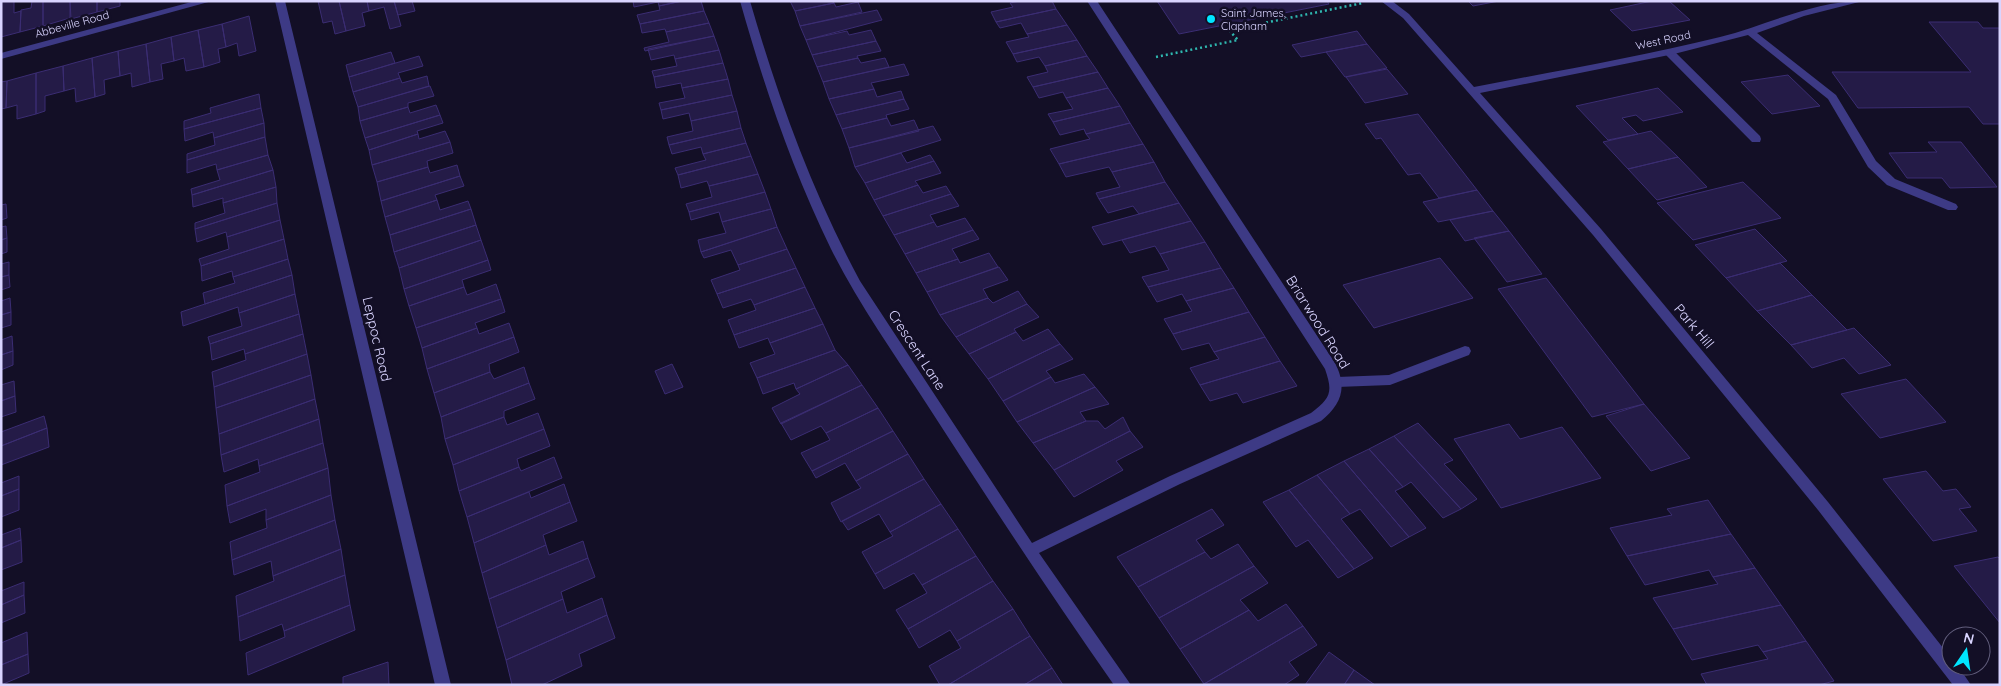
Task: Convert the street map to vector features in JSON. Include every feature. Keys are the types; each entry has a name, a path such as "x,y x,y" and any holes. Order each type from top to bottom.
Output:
{"street":[{"name":"Abbeville Road","path":"1,56 208,1"},
{"name":"Leppoc Road","path":"280,1 443,685"},
{"name":"Crescent Lane","path":"745,1 758,48 796,153 838,252 856,284 1029,551 1123,685"},
{"name":"Briarwood Road","path":"1029,551 1175,480 1316,417 1329,408 1336,397 1337,382 1331,367 1092,1"},
{"name":"Park Hill","path":"1386,1 1400,10 1597,232 1823,506 1962,685"},
{"name":"West Road","path":"1471,91 1669,52 1750,32 1801,14 1846,2 1858,1"},
{"path":"1750,32 1832,97 1872,164 1890,182 1952,207"},
{"path":"1669,52 1756,139"},
{"path":"1337,382 1390,380 1465,351"}],"path":[{"path":"1154,57 1238,40 1229,30 1366,2"}],"building":[{"path":"1,1 14,1 14,13 21,11 20,32 1,37"},
{"path":"32,1 43,1 43,26 20,32 21,10 31,8"},
{"path":"43,1 70,1 70,18 43,26"},
{"path":"70,1 97,1 97,12 71,19"},
{"path":"97,1 120,1 120,6 97,12"},
{"path":"318,1 339,1 346,31 335,34 332,21 323,23"},
{"path":"339,1 367,1 369,11 362,13 365,26 346,31"},
{"path":"367,1 394,1 401,26 390,29 384,7 369,11"},
{"path":"394,1 412,1 415,11 398,15"},
{"path":"633,1 682,1 659,6 658,2 634,7"},
{"path":"682,1 701,1 704,11 640,24 637,15 660,10 659,6"},
{"path":"790,1 833,1 834,3 795,11"},
{"path":"1020,1 1052,1 1056,9 996,22 991,12 1013,7 1010,3"},
{"name":"Saint James, Clapham","path":"1157,1 1327,1 1329,4 1179,34"},
{"path":"1468,1 1499,1 1473,6"},
{"path":"1652,1 1669,1 1690,20 1632,31 1610,10"},
{"path":"858,2 862,12 800,26 795,11 834,3 836,7"},
{"path":"1056,9 1067,25 1027,34 1021,23 1000,28 996,22"},
{"path":"877,10 882,20 806,40 800,26"},
{"path":"704,11 709,23 666,32 665,29 642,33 640,24"},
{"path":"249,16 256,51 239,56 237,43 226,47 222,24"},
{"path":"1929,22 1978,22 1983,28 2000,28 2000,124 1983,124 1969,107 1858,108 1832,72 1971,72"},
{"path":"709,23 714,36 645,51 644,48 669,42 666,32"},
{"path":"222,24 226,47 218,49 220,62 204,67 198,30"},
{"path":"1067,25 1077,40 1013,54 1006,42 1029,37 1027,34"},
{"path":"198,30 204,67 186,71 184,58 174,61 171,37"},
{"path":"871,30 876,41 812,55 806,40 847,31 849,35"},
{"path":"1357,31 1367,44 1301,57 1292,45"},
{"path":"714,36 719,50 675,59 674,55 651,60 648,49"},
{"path":"171,37 174,61 161,64 163,79 150,82 146,44"},
{"path":"1077,40 1087,56 1045,66 1039,57 1017,62 1013,54"},
{"path":"876,41 881,51 817,67 812,55"},
{"path":"146,44 150,82 132,87 131,73 120,76 118,51"},
{"path":"1367,44 1387,68 1345,77 1326,52"},
{"path":"719,50 723,63 654,77 652,71 677,66 675,59"},
{"path":"118,51 120,76 104,80 105,94 95,97 92,58"},
{"path":"391,52 395,63 349,77 346,65"},
{"path":"419,56 423,66 398,73 400,78 353,92 349,77"},
{"path":"1087,56 1098,72 1033,87 1027,77 1048,72 1045,66"},
{"path":"92,58 95,97 76,102 75,88 64,91 63,66"},
{"path":"858,58 861,63 885,58 889,67 823,82 817,67"},
{"path":"723,63 728,79 682,88 681,83 656,88 654,77"},
{"path":"904,64 909,75 871,83 874,89 829,99 823,82"},
{"path":"63,66 64,91 45,96 45,111 36,114 36,73"},
{"path":"1387,69 1408,94 1365,103 1346,77"},
{"path":"1098,72 1108,88 1066,98 1063,92 1039,98 1033,87"},
{"path":"36,73 36,114 17,119 17,105 6,108 7,81"},
{"path":"1788,75 1820,106 1772,114 1741,82"},
{"path":"427,76 429,86 358,107 353,92 400,78 402,83"},
{"path":"728,79 732,95 661,110 659,103 685,98 682,88"},
{"path":"7,81 6,108 1,109 1,82"},
{"path":"430,86 434,96 408,103 408,107 360,121 358,107"},
{"path":"1108,88 1120,106 1053,122 1048,114 1073,109 1066,98"},
{"path":"1658,88 1683,112 1643,121 1636,115 1622,118 1638,134 1608,140 1576,106"},
{"path":"874,89 877,97 901,91 904,99 836,115 829,99"},
{"path":"259,94 261,108 184,129 184,121 211,113 210,108"},
{"path":"732,95 737,111 691,121 689,113 663,119 661,110"},
{"path":"904,99 909,109 886,115 887,118 842,129 836,115"},
{"path":"436,105 440,115 365,138 360,121 408,107 410,113"},
{"path":"1120,106 1130,123 1086,134 1084,129 1060,135 1053,122"},
{"path":"261,108 264,123 214,138 213,132 185,141 184,129"},
{"path":"737,111 741,128 669,145 667,137 693,131 691,121"},
{"path":"1418,114 1477,190 1439,198 1420,173 1408,175 1381,138 1376,139 1365,124"},
{"path":"440,115 443,123 417,131 418,134 369,150 365,138"},
{"path":"887,118 891,126 914,120 919,131 849,148 842,129"},
{"path":"264,123 265,137 187,160 187,154 215,145 214,138"},
{"path":"1130,123 1143,144 1059,164 1050,149 1090,139 1086,134"},
{"path":"933,126 941,140 855,167 849,148"},
{"path":"741,128 746,143 703,154 701,147 672,154 669,145"},
{"path":"445,131 450,142 372,165 369,150 418,134 419,139"},
{"path":"1651,131 1678,157 1628,169 1603,142"},
{"path":"265,137 268,155 217,170 216,164 187,173 187,160"},
{"path":"450,142 453,153 427,161 428,167 377,182 372,165"},
{"path":"1928,142 1961,142 1997,187 1950,188 1942,178 1907,178 1889,153 1937,152"},
{"path":"746,143 751,156 678,175 675,168 706,160 703,154"},
{"path":"1143,144 1154,162 1112,172 1109,167 1066,177 1059,164"},
{"path":"901,153 907,163 930,155 934,161 865,183 855,167"},
{"path":"268,155 273,170 192,195 191,189 220,180 217,170"},
{"path":"751,156 758,174 709,186 707,181 681,188 678,175"},
{"path":"1678,157 1707,187 1657,200 1628,169"},
{"path":"934,161 941,173 915,181 918,185 874,200 865,183"},
{"path":"1154,162 1165,182 1099,199 1096,193 1120,187 1112,172"},
{"path":"457,165 460,176 381,201 377,182 428,167 430,173"},
{"path":"273,170 276,187 223,203 223,198 193,207 192,195"},
{"path":"758,174 765,192 689,212 686,204 712,197 709,186"},
{"path":"460,176 464,186 435,195 437,200 385,217 381,201"},
{"path":"1165,182 1179,203 1139,214 1133,206 1108,213 1099,199"},
{"path":"1743,182 1781,218 1693,240 1657,203"},
{"path":"918,185 923,193 946,186 951,194 883,216 874,200"},
{"path":"276,187 277,203 195,229 195,223 225,213 223,203"},
{"path":"1477,190 1493,211 1438,222 1423,202"},
{"path":"765,192 771,209 722,222 719,212 691,220 689,212"},
{"path":"951,194 959,206 930,215 934,222 894,235 883,216"},
{"path":"437,200 440,210 468,201 471,209 390,235 385,217"},
{"path":"277,203 280,220 227,237 226,232 197,242 195,229"},
{"path":"1179,203 1191,221 1103,245 1092,227"},
{"path":"6,204 7,218 1,220 1,205"},
{"path":"471,209 476,225 394,252 390,235"},
{"path":"771,209 777,227 701,252 698,240 726,233 722,222"},
{"path":"1493,211 1509,231 1465,241 1450,220"},
{"path":"965,218 973,230 905,254 894,235 934,222 937,227"},
{"path":"280,220 284,239 201,266 199,259 229,249 227,237"},
{"path":"1191,221 1205,242 1160,254 1155,246 1130,253 1122,240"},
{"path":"476,225 481,240 399,268 394,252"},
{"path":"6,226 7,238 1,240 1,227"},
{"path":"777,227 787,249 738,265 731,250 704,258 701,252"},
{"path":"1755,229 1787,261 1726,278 1695,245"},
{"path":"973,230 979,239 952,249 958,259 916,273 905,254"},
{"path":"1509,231 1542,274 1507,282 1474,238"},
{"path":"7,238 7,252 1,254 1,240"},
{"path":"284,239 288,259 233,277 232,271 202,281 201,266"},
{"path":"481,240 488,260 404,289 399,268"},
{"path":"1205,242 1221,268 1148,287 1142,277 1169,270 1160,254"},
{"path":"787,249 796,268 717,294 711,280 740,270 738,265"},
{"path":"989,253 998,267 927,292 916,273 958,259 960,263"},
{"path":"1440,258 1473,298 1374,328 1343,285"},
{"path":"288,259 292,275 205,304 203,293 235,283 233,277"},
{"path":"488,260 491,270 462,280 464,287 409,306 404,289"},
{"path":"9,262 9,275 1,277 1,264"},
{"path":"1780,263 1812,295 1757,311 1726,278"},
{"path":"999,267 1008,280 983,289 988,298 940,315 927,292"},
{"path":"796,268 805,287 754,305 751,299 723,308 717,294"},
{"path":"1221,268 1234,288 1186,301 1182,294 1157,302 1148,287"},
{"path":"9,275 10,287 1,290 1,277"},
{"path":"292,275 295,294 239,313 238,307 183,326 181,312"},
{"path":"1546,278 1644,404 1592,417 1498,289"},
{"path":"496,284 501,299 416,328 409,306 464,287 467,295"},
{"path":"805,287 815,308 734,335 728,320 756,310 754,305"},
{"path":"1234,288 1249,312 1173,334 1164,319 1192,311 1186,301"},
{"path":"1018,291 1027,304 956,337 940,315 988,298 993,303"},
{"path":"295,294 299,314 210,344 208,337 242,326 239,313"},
{"path":"1812,295 1847,330 1791,345 1757,311"},
{"path":"10,298 11,312 1,315 1,301"},
{"path":"501,299 505,312 475,323 477,328 422,348 416,328"},
{"path":"1027,304 1039,317 1014,329 1016,332 969,354 956,337"},
{"path":"815,308 823,324 770,343 768,338 739,348 734,335"},
{"path":"11,312 11,325 1,328 1,315"},
{"path":"1249,312 1265,337 1214,352 1209,343 1182,350 1173,334"},
{"path":"299,314 303,334 245,354 244,349 212,360 210,344"},
{"path":"509,323 514,337 427,369 422,348 477,328 479,334"},
{"path":"823,324 835,350 757,378 750,363 775,354 770,343"},
{"path":"1854,328 1891,365 1859,374 1844,358 1812,368 1791,345"},
{"path":"1048,329 1060,344 988,379 969,354 1016,332 1023,341"},
{"path":"303,334 307,354 214,387 212,372 246,360 245,354"},
{"path":"12,336 13,351 1,355 1,340"},
{"path":"514,337 519,352 489,364 490,372 434,393 427,369"},
{"path":"1265,337 1280,361 1200,385 1190,368 1219,359 1214,352"},
{"path":"1060,344 1073,359 1046,371 1051,377 1003,401 988,379"},
{"path":"835,350 848,365 796,389 794,383 763,394 757,378"},
{"path":"13,351 13,365 1,370 1,355"},
{"path":"307,354 311,375 216,408 214,387"},
{"path":"1280,361 1297,386 1243,403 1237,393 1210,401 1200,385"},
{"path":"672,364 683,387 665,394 655,371"},
{"path":"848,365 862,385 781,424 772,408 800,394 796,389"},
{"path":"524,367 529,383 441,417 434,393 490,372 494,379"},
{"path":"1084,374 1095,387 1017,422 1003,401 1051,377 1055,383"},
{"path":"311,375 315,399 219,434 216,408"},
{"path":"1906,379 1946,422 1880,438 1841,394"},
{"path":"14,381 15,396 1,401 1,385"},
{"path":"529,383 535,399 504,411 504,417 445,439 441,417"},
{"path":"862,385 878,408 826,433 821,426 791,440 781,423"},
{"path":"1095,387 1109,404 1080,412 1086,421 1033,443 1017,422"},
{"path":"15,396 16,412 1,417 1,401"},
{"path":"315,399 319,419 221,455 219,434"},
{"path":"1644,404 1690,458 1651,471 1606,416"},
{"path":"878,408 893,431 812,471 801,453 830,440 826,433"},
{"path":"538,413 544,429 453,465 445,439 504,417 507,425"},
{"path":"44,416 47,428 1,446 1,432"},
{"path":"1123,417 1130,431 1054,470 1033,443 1086,421 1098,421 1105,429"},
{"path":"319,419 323,443 259,466 258,459 224,472 221,455"},
{"path":"1418,423 1453,460 1444,464 1477,499 1461,509 1394,436"},
{"path":"1509,424 1520,439 1562,427 1601,478 1501,508 1454,439"},
{"path":"47,428 49,447 1,465 1,446"},
{"path":"544,429 550,446 517,459 519,467 459,491 453,465"},
{"path":"893,431 908,454 856,481 845,463 816,478 812,471"},
{"path":"1130,431 1143,447 1116,461 1123,470 1074,497 1054,470"},
{"path":"1394,436 1461,509 1443,518 1411,482 1403,487 1369,449"},
{"path":"323,443 328,468 227,506 225,485 260,472 259,466"},
{"path":"1369,449 1403,487 1395,491 1426,528 1409,537 1344,461"},
{"path":"908,454 924,479 841,522 831,503 861,488 856,481"},
{"path":"554,457 562,478 467,517 459,491 519,467 521,471"},
{"path":"1344,461 1409,537 1391,547 1360,509 1350,514 1317,475"},
{"path":"328,468 331,495 266,520 266,509 230,523 227,506"},
{"path":"1926,471 1943,491 1956,489 1971,507 1959,509 1977,531 1933,541 1883,479"},
{"path":"1317,475 1350,514 1341,519 1373,558 1354,569 1289,490"},
{"path":"19,476 19,489 1,496 1,483"},
{"path":"924,479 941,504 890,532 879,514 848,530 842,521"},
{"path":"564,484 570,502 474,543 467,517 529,492 531,498"},
{"path":"19,489 19,510 1,517 1,496"},
{"path":"1289,490 1354,569 1338,578 1308,540 1296,547 1263,502"},
{"path":"331,495 335,520 232,560 230,542 267,528 266,520"},
{"path":"1708,500 1731,534 1627,556 1610,528 1672,515 1667,509"},
{"path":"570,502 577,521 543,535 546,545 482,573 474,543"},
{"path":"941,504 958,529 875,574 862,552 893,536 890,532"},
{"path":"1212,509 1224,525 1196,540 1205,552 1138,587 1117,557"},
{"path":"335,520 341,549 273,576 271,561 234,575 232,560"},
{"path":"20,528 21,540 1,548 1,535"},
{"path":"958,529 976,556 922,585 914,573 884,589 875,574"},
{"path":"1731,534 1755,568 1713,577 1709,570 1645,585 1627,556"},
{"path":"21,540 22,562 1,570 1,548"},
{"path":"583,541 588,558 489,599 482,573 546,545 549,555"},
{"path":"1238,544 1254,566 1159,618 1138,587 1205,552 1211,559"},
{"path":"341,549 345,575 238,617 236,596 274,581 273,576"},
{"path":"976,556 993,581 908,629 896,610 927,593 922,585"},
{"path":"1998,557 2000,559 2000,623 1954,566"},
{"path":"588,558 595,577 561,592 563,599 497,628 489,599"},
{"path":"1254,566 1268,583 1240,600 1249,610 1180,649 1159,618"},
{"path":"1755,568 1781,605 1673,629 1653,598 1718,584 1713,577"},
{"path":"345,575 350,605 284,631 282,624 240,641 238,617"},
{"path":"993,581 1013,609 957,641 950,630 919,648 908,629"},
{"path":"24,582 24,595 1,605 1,591"},
{"path":"24,595 25,613 1,623 1,605"},
{"path":"602,598 607,615 506,660 497,628 563,599 567,613"},
{"path":"1286,604 1303,626 1204,684 1180,649 1249,610 1258,621"},
{"path":"350,605 355,630 248,675 246,653 285,637 284,631"},
{"path":"1781,605 1806,641 1763,652 1758,645 1692,660 1673,629"},
{"path":"1013,609 1030,636 948,685 940,685 929,666 961,648 957,641"},
{"path":"607,615 615,638 579,654 582,666 542,685 512,685 506,660"},
{"path":"1303,626 1317,645 1289,662 1299,675 1284,685 1204,684"},
{"path":"27,632 28,654 1,665 1,643"},
{"path":"1030,636 1052,668 1024,685 948,685"},
{"path":"1806,641 1834,681 1819,685 1707,685 1701,674 1768,659 1763,652"},
{"path":"1329,652 1354,670 1344,685 1305,685"},
{"path":"28,654 29,673 1,685 1,665"},
{"path":"388,662 389,685 343,685 343,677"},
{"path":"1052,668 1063,685 1024,685"},
{"path":"1354,670 1375,685 1344,685"}],"place":[{"name":"Saint James, Clapham","path":"1211,19"}]}
